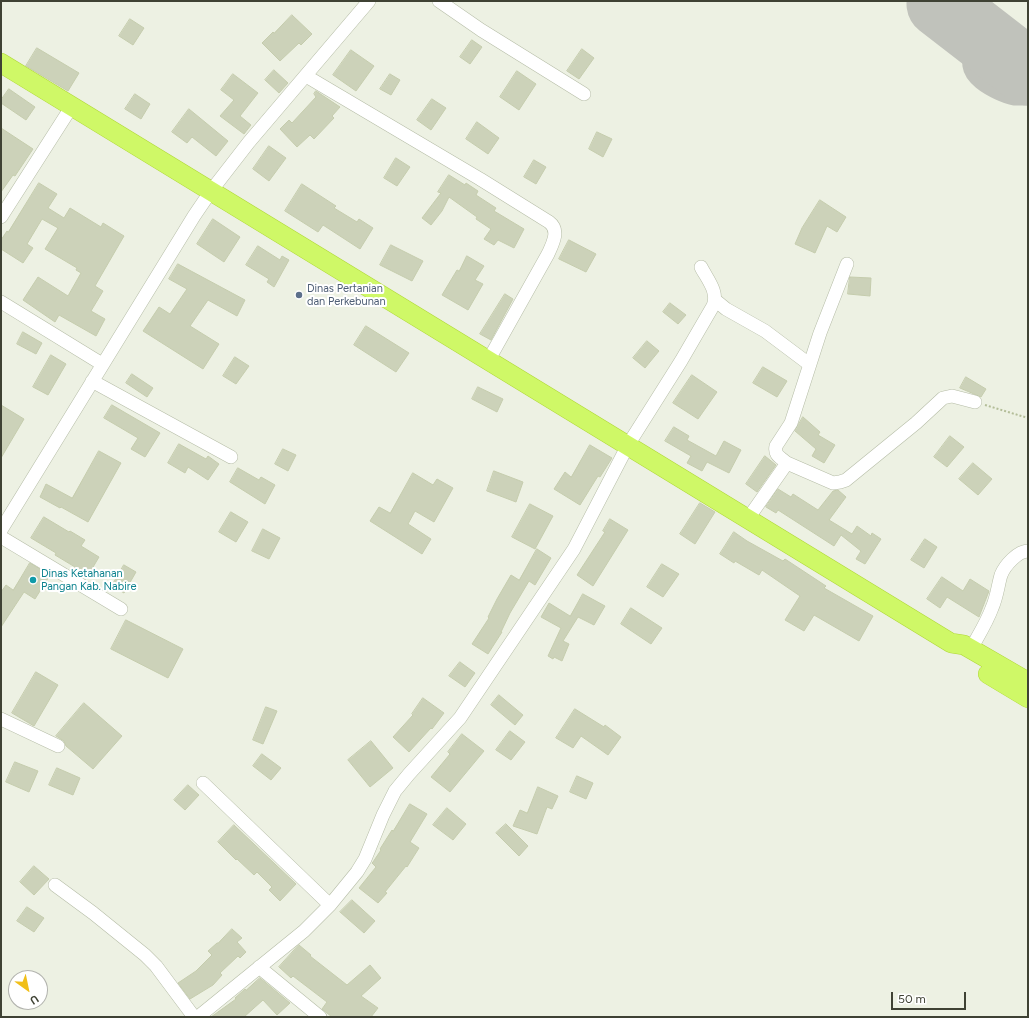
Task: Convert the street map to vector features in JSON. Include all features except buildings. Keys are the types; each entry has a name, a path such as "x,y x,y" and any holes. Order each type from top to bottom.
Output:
{"highway":[{"path":"10,68 628,445 747,520 951,643 964,645 1028,682"},
{"path":"951,643 958,655 1028,698"}],"street":[{"path":"1,530 102,364 211,191 249,142 368,1"},
{"path":"439,1 481,30 584,94"},
{"path":"306,76 553,225 555,233 548,254 488,361"},
{"path":"1,217 72,106"},
{"path":"847,264 809,364 791,423 776,446 776,454 787,463 833,483 843,482 916,423 943,398 952,396 975,402"},
{"path":"198,1017 300,934 330,905 361,866 395,791 460,718 574,549 628,445 681,361 715,300 714,292 701,267"},
{"path":"715,300 726,309 765,331 809,364"},
{"path":"1,302 102,364"},
{"path":"92,382 230,457"},
{"path":"747,520 787,463"},
{"path":"1,537 121,610"},
{"path":"971,649 992,608 1002,574 1011,561 1025,551 1028,551"},
{"path":"1,719 58,746"},
{"path":"203,783 330,905"},
{"path":"55,886 93,913 145,955 156,966 194,1017"},
{"path":"259,967 320,1017"}],"path":[{"path":"975,402 1028,418"}],"taxiway":[{"path":"995,46 986,50 977,58 976,65 979,71 992,83 1001,87 1015,92 1028,92"}],"runway":[{"path":"940,4 1028,72"}],"place":[{"name":"Dinas Pertanian dan Perkebunan","path":"299,295"},
{"name":"Dinas Ketahanan Pangan Kab. Nabire","path":"33,580"}]}
